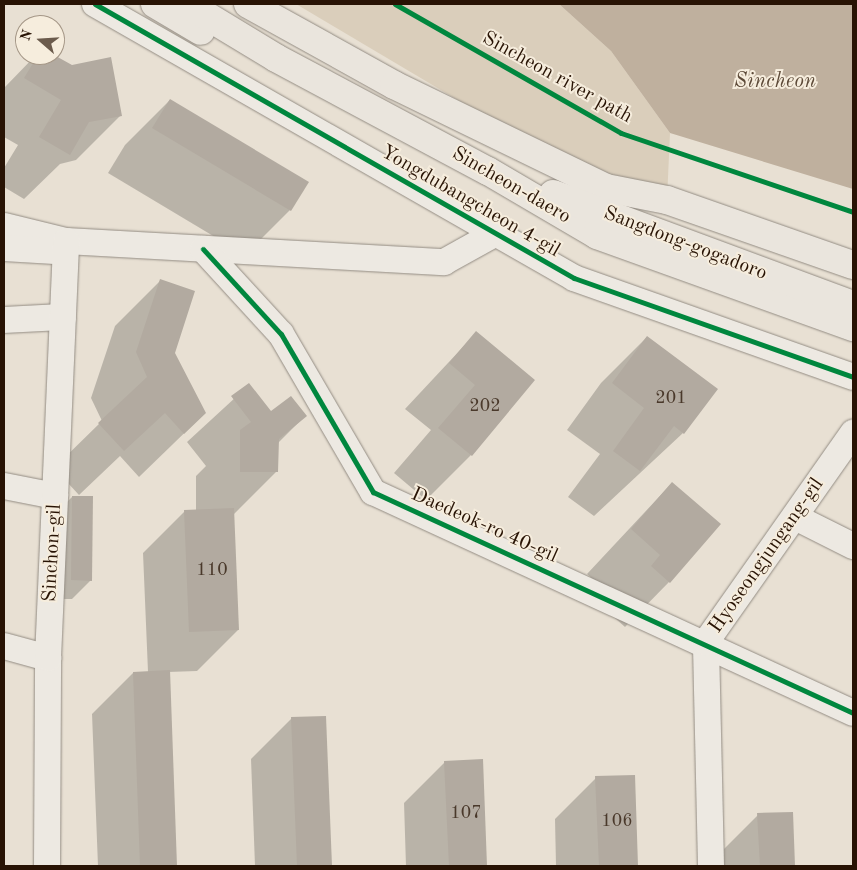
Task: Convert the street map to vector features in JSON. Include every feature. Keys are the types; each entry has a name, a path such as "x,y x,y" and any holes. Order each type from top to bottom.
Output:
{"highway":[{"path":"155,4 400,145 597,235"},
{"name":"Sincheon-daero","path":"187,4 276,58 488,171 597,235 853,327"},
{"name":"Sincheon-daero","path":"248,4 266,12 394,85 606,188 667,200 853,265"},
{"path":"276,58 400,145"},
{"name":"Sangdong-gogadoro","path":"488,171 853,305"},
{"name":"Sangdong-gogadoro","path":"606,188 701,233 853,287"}],"street":[{"name":"Yongdubangcheon 4-gil","path":"95,4 574,278 853,377"},
{"path":"4,226 66,246"},
{"path":"4,248 66,246 202,248 444,262 496,233"},
{"name":"Sinchon-gil","path":"48,866 48,658 66,246"},
{"name":"Daedeok-ro 40-gil","path":"202,248 281,334 373,492 706,642 853,712"},
{"path":"4,320 63,316"},
{"name":"Hyoseongjungang-gil","path":"711,866 706,642 853,433"},
{"path":"4,486 55,496"},
{"path":"795,517 853,546"},
{"path":"4,646 48,658"}],"shaded area":[{"path":"296,4 559,4 611,51 670,133 667,200 606,188"}],"water":[{"name":"Sincheon","path":"559,4 853,4 853,189 670,133 611,51"}],"building":[{"path":"111,57 122,116 89,122 70,155 39,137 61,100 24,78 32,65 65,65 65,61 72,65"},
{"path":"170,99 309,182 291,211 152,128"},
{"path":"160,279 195,291 175,353 206,413 184,434 165,413 124,451 98,423 147,377 136,352"},
{"path":"476,331 535,380 472,456 438,428 475,385 449,363"},
{"path":"647,336 718,389 684,434 674,426 640,471 613,451 644,408 612,383"},
{"path":"249,383 271,411 291,396 307,416 279,439 278,472 240,472 240,430 251,422 231,396"},
{"path":"672,482 721,524 670,583 651,566 660,555 631,529"},
{"path":"72,496 93,496 92,581 71,580"},
{"path":"234,508 239,630 189,632 184,510"},
{"path":"170,670 177,866 140,866 133,672"},
{"path":"326,716 332,866 297,866 291,717"},
{"path":"483,759 487,866 449,866 444,761"},
{"path":"635,775 638,866 599,866 595,776"},
{"path":"793,812 795,866 760,866 757,813"}],"cycle path":[{"path":"95,4 574,278 853,377"},
{"name":"Sincheon river path","path":"395,4 621,133 853,212"},
{"path":"203,249 281,334 373,492 853,713"}]}
